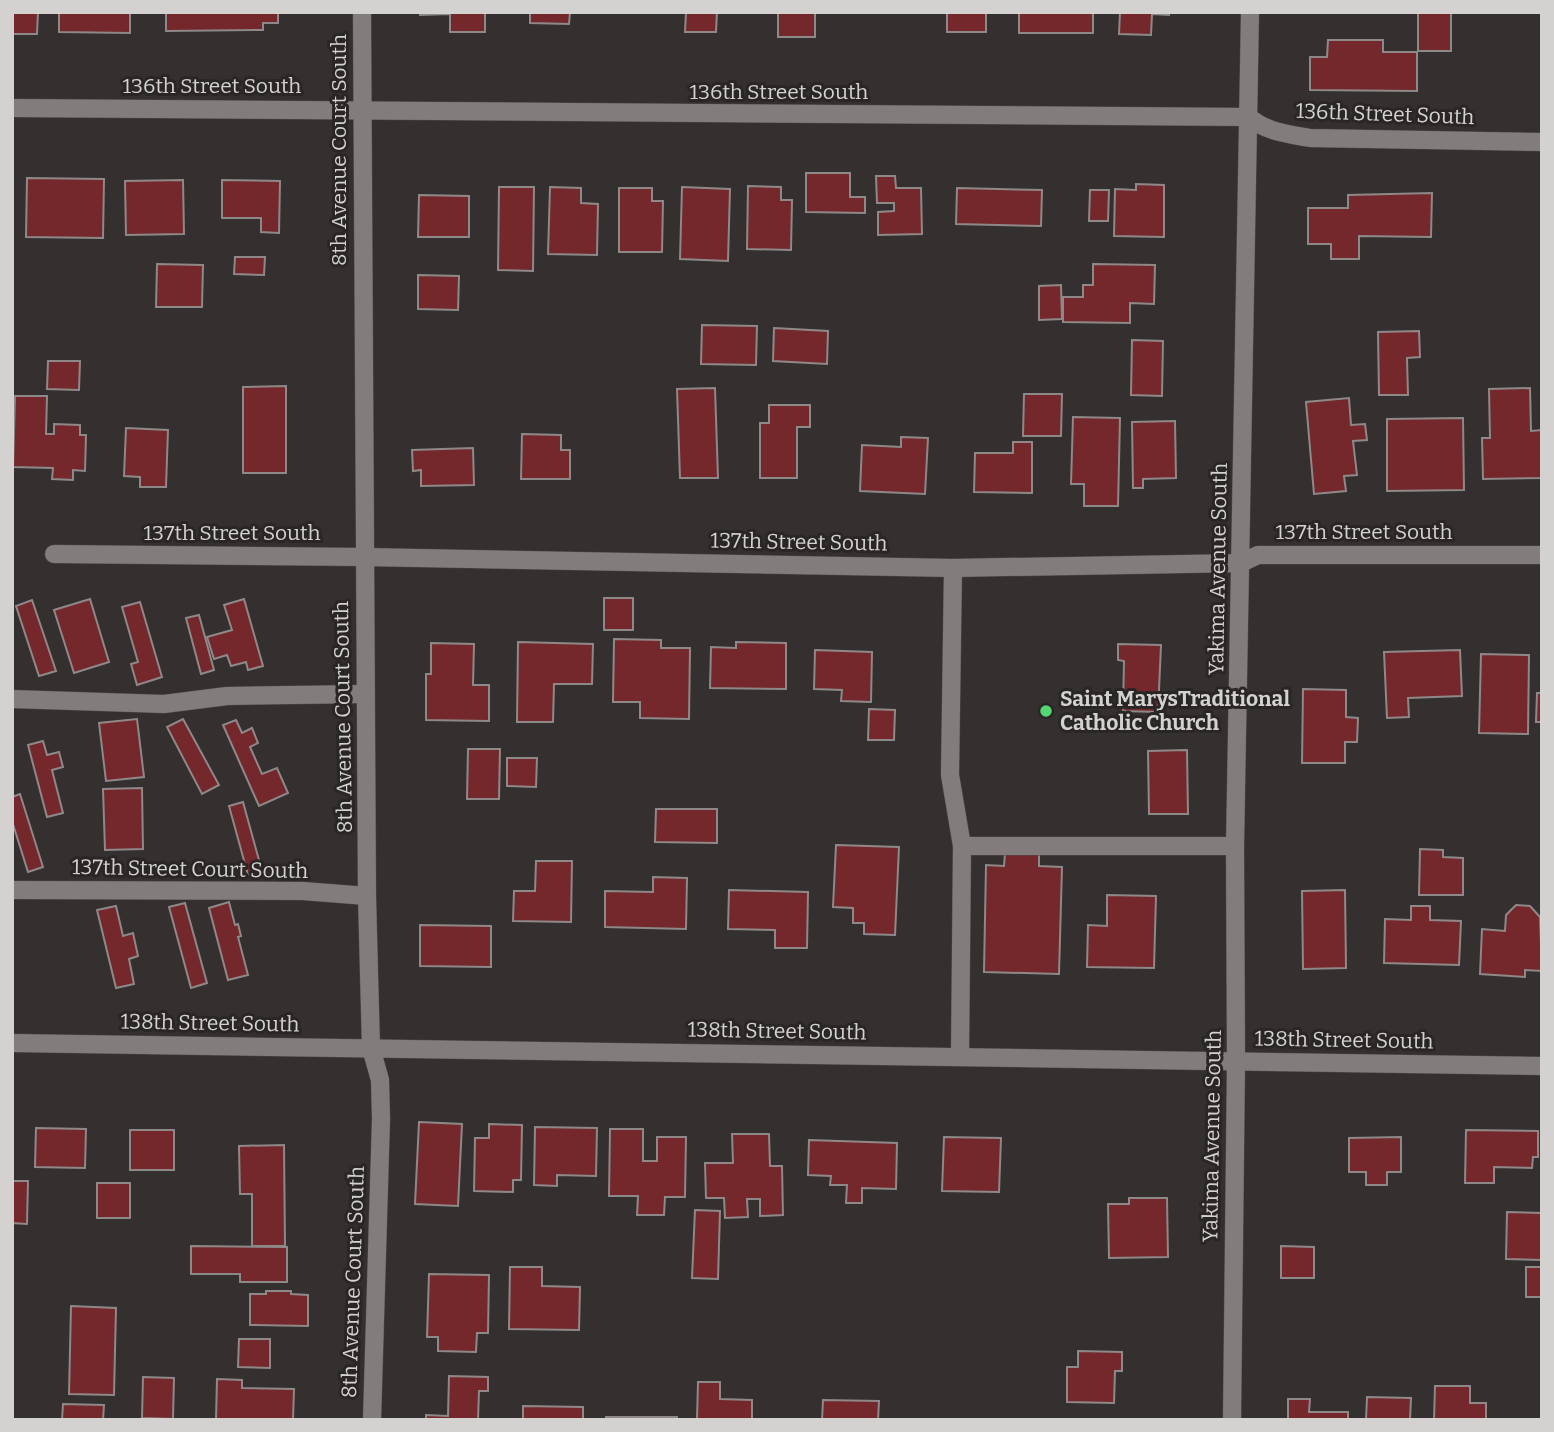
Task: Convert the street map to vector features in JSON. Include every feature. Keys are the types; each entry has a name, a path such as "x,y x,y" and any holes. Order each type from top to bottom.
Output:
{"street":[{"name":"8th Avenue Court South","path":"362,12 368,896 371,1048 380,1080 381,1119 372,1420"},
{"name":"Yakima Avenue South","path":"1232,1420 1236,846 1250,12"},
{"name":"136th Street South","path":"12,108 1249,117 1258,126 1310,138 1542,142"},
{"name":"137th Street South","path":"54,554 953,568 1241,563 1258,555 1542,555"},
{"path":"953,568 950,775 962,846 960,1056"},
{"path":"12,699 164,704 227,696 365,694"},
{"path":"962,846 1236,846"},
{"name":"137th Street Court South","path":"12,890 303,891 368,896"},
{"name":"138th Street South","path":"12,1043 1542,1066"}],"building":[{"path":"12,12 38,12 37,34 12,34"},
{"path":"59,12 130,12 130,33 59,32"},
{"path":"166,12 278,12 278,23 263,23 263,30 166,31"},
{"path":"420,12 485,12 485,32 450,32 450,14 420,15"},
{"path":"530,12 570,12 569,24 530,23"},
{"path":"686,12 717,12 716,32 685,32"},
{"path":"778,12 815,12 815,37 778,37"},
{"path":"947,12 986,12 986,32 947,32"},
{"path":"1019,12 1093,12 1093,33 1019,33"},
{"path":"1120,12 1169,12 1169,15 1152,14 1151,35 1119,34"},
{"path":"1418,12 1451,12 1451,51 1418,51"},
{"path":"1328,40 1383,40 1383,52 1417,52 1417,91 1310,90 1310,57 1327,57"},
{"path":"806,173 850,173 850,197 865,197 865,213 806,212"},
{"path":"876,176 895,176 896,188 921,188 922,234 878,235 878,212 894,211 894,203 877,203"},
{"path":"27,178 104,179 103,238 26,237"},
{"path":"183,180 184,234 126,235 125,181"},
{"path":"222,180 280,181 279,233 261,232 261,218 222,218"},
{"path":"1136,184 1164,185 1164,237 1114,236 1115,189 1136,190"},
{"path":"748,186 781,187 781,200 792,200 791,250 747,249"},
{"path":"499,187 534,187 533,271 498,270"},
{"path":"550,187 581,188 581,203 598,204 597,255 548,254"},
{"path":"682,187 730,189 728,261 680,259"},
{"path":"619,188 652,188 652,201 663,201 662,252 619,252"},
{"path":"957,188 1042,190 1041,226 956,224"},
{"path":"1090,190 1109,190 1108,221 1089,221"},
{"path":"1432,193 1431,237 1359,236 1359,259 1331,259 1331,244 1308,244 1308,208 1348,208 1348,195"},
{"path":"419,195 469,196 469,237 418,237"},
{"path":"235,257 265,257 264,275 234,274"},
{"path":"157,264 203,265 202,307 156,307"},
{"path":"1093,264 1155,265 1154,304 1130,303 1130,323 1063,322 1063,297 1083,297 1083,285 1093,285"},
{"path":"418,275 459,276 458,310 418,309"},
{"path":"1061,285 1062,319 1039,320 1039,286"},
{"path":"702,325 757,326 756,365 701,364"},
{"path":"774,328 828,331 827,364 773,361"},
{"path":"1419,331 1420,357 1407,358 1408,395 1379,395 1378,332"},
{"path":"1132,340 1163,341 1162,396 1131,395"},
{"path":"48,361 80,361 79,390 47,389"},
{"path":"286,386 286,473 243,473 243,387"},
{"path":"715,388 718,478 680,478 677,389"},
{"path":"1530,388 1531,431 1542,430 1542,478 1483,479 1482,438 1490,438 1489,389"},
{"path":"1024,394 1062,394 1061,436 1023,436"},
{"path":"15,396 47,396 46,434 54,434 54,424 80,425 80,435 86,435 85,471 73,470 73,480 52,479 53,468 13,467"},
{"path":"1349,398 1351,425 1365,424 1367,440 1353,441 1357,475 1344,476 1346,491 1314,494 1306,402"},
{"path":"769,405 810,405 810,427 797,427 797,478 760,478 760,423 769,423"},
{"path":"1073,417 1120,418 1118,506 1084,506 1084,484 1071,484"},
{"path":"1463,418 1464,490 1387,491 1387,419"},
{"path":"1175,421 1176,478 1143,479 1143,488 1133,488 1132,422"},
{"path":"126,428 168,430 166,487 140,487 140,477 124,476"},
{"path":"522,434 561,435 561,450 570,450 570,479 521,479"},
{"path":"901,437 928,438 925,494 860,491 862,445 901,447"},
{"path":"1013,442 1032,442 1032,493 974,492 975,453 1013,453"},
{"path":"473,448 474,485 421,486 421,470 413,471 412,450"},
{"path":"604,598 633,598 633,630 604,630"},
{"path":"90,599 109,662 74,673 54,610"},
{"path":"244,599 263,666 248,670 246,662 231,666 227,655 214,659 207,637 232,630 224,605"},
{"path":"32,600 56,671 39,676 16,606"},
{"path":"140,602 162,677 137,685 131,664 138,662 122,607"},
{"path":"199,615 214,670 201,674 186,618"},
{"path":"614,639 661,640 661,648 690,648 689,719 640,718 640,702 613,702"},
{"path":"518,642 593,644 592,684 554,684 553,722 517,722"},
{"path":"736,642 786,643 786,689 710,688 711,647 736,648"},
{"path":"431,643 474,644 473,685 489,685 489,721 426,720 426,674 431,674"},
{"path":"1118,644 1161,645 1158,712 1123,711 1124,661 1118,660"},
{"path":"815,650 872,652 871,702 841,701 842,690 814,689"},
{"path":"1460,650 1462,696 1408,698 1409,717 1387,718 1384,652"},
{"path":"1481,654 1529,655 1528,734 1479,733"},
{"path":"1303,689 1346,690 1346,717 1358,718 1357,742 1345,742 1345,763 1302,763"},
{"path":"1537,693 1542,693 1542,722 1536,722"},
{"path":"869,709 895,710 894,740 868,740"},
{"path":"137,719 144,777 106,781 99,723"},
{"path":"183,719 219,785 202,794 167,727"},
{"path":"236,720 242,733 252,728 258,743 250,747 262,774 277,768 288,793 259,806 223,725"},
{"path":"43,741 47,755 59,752 63,767 52,770 63,813 47,817 28,745"},
{"path":"468,749 500,749 499,799 467,799"},
{"path":"1187,750 1188,814 1149,814 1148,751"},
{"path":"507,758 537,758 536,787 507,786"},
{"path":"142,788 143,849 105,850 103,789"},
{"path":"20,794 43,867 28,872 12,821 12,797"},
{"path":"243,802 262,871 248,875 229,806"},
{"path":"656,809 717,809 717,843 655,842"},
{"path":"836,845 899,847 895,935 864,934 864,923 853,923 853,908 833,907"},
{"path":"1420,849 1443,850 1443,857 1463,858 1463,895 1419,895"},
{"path":"1005,853 1039,854 1039,866 1062,867 1059,974 984,972 986,865 1004,866"},
{"path":"536,861 572,861 571,922 513,921 514,891 535,891"},
{"path":"653,877 687,878 686,929 605,927 605,891 653,892"},
{"path":"729,890 808,892 807,948 775,948 775,930 728,929"},
{"path":"1345,890 1346,968 1303,969 1302,891"},
{"path":"1107,895 1156,896 1154,968 1087,967 1088,925 1107,926"},
{"path":"229,902 235,925 238,924 241,936 238,937 248,975 228,980 209,908"},
{"path":"185,903 207,983 191,988 169,907"},
{"path":"1516,905 1530,906 1540,917 1542,971 1525,970 1525,977 1480,974 1482,929 1505,931 1506,915"},
{"path":"116,906 123,936 133,933 138,956 129,959 134,984 116,988 97,910"},
{"path":"1411,906 1430,906 1430,920 1461,921 1459,965 1384,963 1385,919 1411,920"},
{"path":"420,925 491,926 491,967 420,966"},
{"path":"419,1122 462,1124 458,1206 415,1204"},
{"path":"489,1124 522,1125 521,1180 513,1180 513,1192 474,1191 475,1138 489,1138"},
{"path":"535,1127 597,1128 596,1176 557,1175 557,1186 534,1185"},
{"path":"36,1128 86,1129 85,1168 35,1167"},
{"path":"610,1129 643,1129 643,1161 657,1161 657,1137 686,1137 685,1197 665,1197 664,1215 637,1215 638,1196 609,1196"},
{"path":"130,1130 174,1130 174,1170 130,1170"},
{"path":"1466,1130 1538,1131 1538,1157 1533,1157 1532,1168 1494,1167 1494,1183 1465,1183"},
{"path":"732,1134 769,1134 770,1166 782,1166 783,1215 760,1216 760,1199 747,1199 748,1217 725,1218 724,1198 706,1198 705,1163 733,1163"},
{"path":"944,1137 1001,1138 999,1192 942,1191"},
{"path":"1401,1137 1401,1172 1387,1172 1387,1185 1366,1185 1366,1172 1349,1172 1349,1138"},
{"path":"809,1140 897,1143 896,1189 862,1188 862,1203 846,1203 847,1185 830,1185 831,1176 808,1175"},
{"path":"284,1145 285,1246 252,1246 252,1194 240,1194 239,1146"},
{"path":"12,1181 28,1181 27,1224 12,1223"},
{"path":"97,1183 130,1183 130,1218 97,1218"},
{"path":"1129,1198 1167,1198 1168,1257 1109,1258 1108,1204 1129,1204"},
{"path":"695,1210 720,1211 718,1279 692,1278"},
{"path":"1507,1212 1542,1213 1542,1260 1506,1259"},
{"path":"191,1246 287,1247 287,1282 240,1282 240,1274 191,1274"},
{"path":"1281,1246 1314,1247 1314,1278 1281,1278"},
{"path":"510,1267 542,1267 542,1286 580,1287 579,1330 509,1329"},
{"path":"1526,1267 1542,1267 1542,1297 1526,1297"},
{"path":"429,1274 489,1275 488,1333 477,1333 476,1352 438,1351 438,1337 427,1337"},
{"path":"266,1291 291,1291 291,1294 308,1295 308,1326 250,1325 250,1294 266,1294"},
{"path":"71,1306 116,1308 114,1395 69,1394"},
{"path":"239,1339 270,1339 270,1368 238,1367"},
{"path":"1078,1351 1122,1352 1122,1371 1115,1371 1114,1403 1067,1402 1067,1367 1078,1367"},
{"path":"449,1376 488,1377 488,1391 479,1391 478,1420 426,1420 426,1415 448,1416"},
{"path":"143,1377 174,1378 173,1419 142,1418"},
{"path":"217,1379 242,1380 242,1388 294,1389 293,1420 216,1420"},
{"path":"698,1382 720,1382 720,1399 752,1400 752,1420 697,1420"},
{"path":"1435,1386 1470,1386 1470,1403 1486,1403 1486,1420 1434,1420"},
{"path":"1367,1397 1411,1398 1410,1420 1366,1420"},
{"path":"1288,1399 1310,1399 1309,1412 1348,1412 1348,1420 1288,1420"},
{"path":"823,1400 879,1401 878,1420 822,1420"},
{"path":"63,1404 104,1405 103,1420 62,1420"},
{"path":"523,1406 583,1407 583,1420 510,1420 523,1419"},
{"path":"606,1417 677,1417 677,1420 606,1420"}],"place":[{"name":"Saint MarysTraditional Catholic Church","path":"1046,711"}]}
